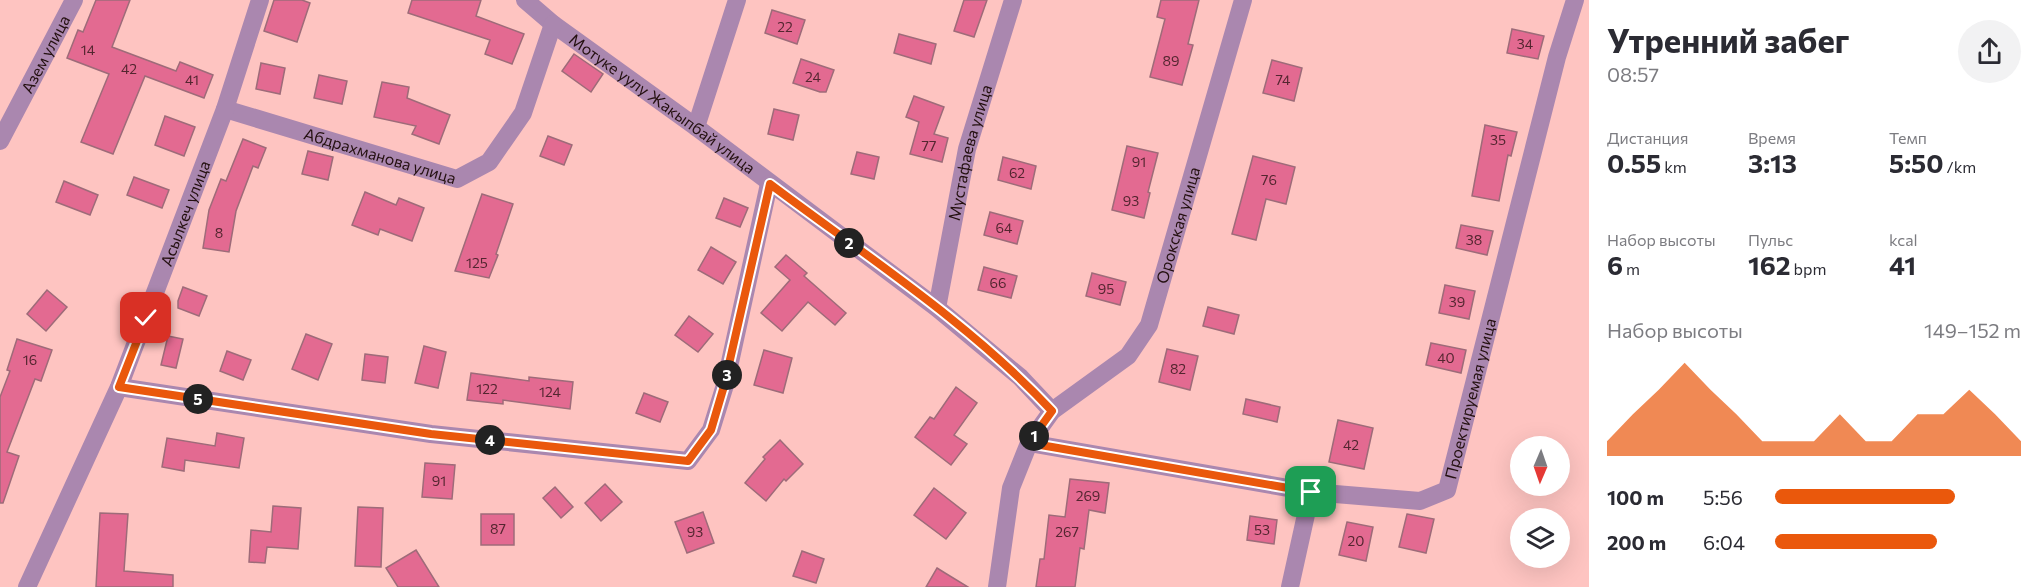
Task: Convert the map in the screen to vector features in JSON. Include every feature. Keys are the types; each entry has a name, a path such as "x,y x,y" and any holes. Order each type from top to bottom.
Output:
{"street":[{"name":"Азем улица","path":"0,141 74,0"},
{"name":"Асылкеч улица","path":"27,587 119,387 225,109 260,0"},
{"name":"Мотуке уулу Жакыпбай улица","path":"525,0 553,24 696,127 937,308 1020,377 1052,411"},
{"path":"696,127 736,0"},
{"name":"Мустафаева улица","path":"937,308 967,149 1013,0"},
{"name":"Орокская улица","path":"997,587 1011,488 1029,443 1052,411 1128,356 1149,325 1243,0"},
{"name":"Проектируемая улица","path":"1029,443 1311,492 1420,501 1447,490 1557,57 1575,0"},
{"name":"Абдрахманова улица","path":"225,109 457,180 489,162 523,113 553,24"},
{"path":"119,387 431,434 688,461 711,430 724,386 770,184"},
{"path":"1290,587 1311,492"}],"building":[{"path":"96,0 130,0 112,47 176,71 180,62 213,75 204,98 145,76 113,154 81,142 109,74 67,58 78,30 83,32"},
{"path":"274,0 302,0 310,3 297,42 264,31"},
{"path":"412,0 481,0 476,16 524,34 512,64 485,54 490,40 408,13"},
{"path":"964,0 987,0 974,37 954,31"},
{"path":"1161,0 1199,0 1188,44 1193,45 1182,85 1150,77 1165,19 1157,17"},
{"path":"772,10 805,20 797,44 765,33"},
{"path":"1512,29 1544,36 1538,59 1507,53"},
{"path":"899,34 936,44 931,64 894,53"},
{"path":"574,54 603,74 591,92 562,71"},
{"path":"801,59 834,70 826,92 793,83"},
{"path":"1272,60 1302,68 1294,101 1263,93"},
{"path":"261,63 285,68 280,94 256,89"},
{"path":"319,75 347,81 342,104 314,98"},
{"path":"382,82 409,87 407,98 450,115 439,144 412,134 416,126 374,117"},
{"path":"914,96 944,107 934,134 948,138 942,162 910,154 919,122 906,117"},
{"path":"774,109 799,115 793,140 768,134"},
{"path":"165,116 195,127 184,156 155,145"},
{"path":"1485,125 1517,132 1511,156 1508,155 1499,201 1472,196"},
{"path":"548,136 572,145 564,165 540,156"},
{"path":"243,139 266,148 258,168 253,166 236,211 229,252 203,248 209,210 221,179 226,181"},
{"path":"1127,146 1158,153 1144,218 1112,210"},
{"path":"308,151 333,157 328,180 302,174"},
{"path":"857,152 879,157 874,179 851,174"},
{"path":"1253,156 1295,167 1286,204 1266,199 1256,240 1232,234"},
{"path":"1003,157 1036,166 1031,189 998,180"},
{"path":"134,177 169,190 162,208 127,195"},
{"path":"64,181 98,195 90,215 56,202"},
{"path":"365,192 396,205 399,198 424,208 412,241 380,229 378,235 352,225"},
{"path":"482,194 513,204 489,278 455,271"},
{"path":"724,198 748,208 740,227 716,218"},
{"path":"990,212 1023,221 1017,244 984,235"},
{"path":"1461,225 1493,231 1487,255 1456,248"},
{"path":"711,247 736,262 723,284 698,270"},
{"path":"786,255 807,273 804,276 846,313 835,325 808,302 782,331 761,313 790,280 775,267"},
{"path":"984,267 1017,276 1011,298 978,290"},
{"path":"1092,273 1126,282 1120,305 1086,296"},
{"path":"1445,285 1475,291 1469,319 1439,313"},
{"path":"183,287 207,296 199,316 178,308"},
{"path":"47,290 67,307 46,331 27,314"},
{"path":"1208,307 1239,315 1234,334 1203,326"},
{"path":"689,316 713,334 698,352 675,335"},
{"path":"306,334 332,344 318,380 292,369"},
{"path":"168,336 183,339 176,368 161,365"},
{"path":"17,339 52,350 41,381 35,379 7,452 19,456 3,503 0,503 0,397 10,371 7,370"},
{"path":"1431,343 1466,350 1461,373 1426,365"},
{"path":"424,346 446,352 438,388 415,383"},
{"path":"1167,349 1198,356 1190,390 1159,382"},
{"path":"764,350 792,358 783,393 754,385"},
{"path":"227,351 251,360 243,380 220,371"},
{"path":"365,354 388,357 385,383 362,380"},
{"path":"471,373 529,381 529,377 573,382 570,409 503,400 503,404 467,400"},
{"path":"956,387 977,403 954,435 967,444 951,465 915,437 930,417 934,419"},
{"path":"644,393 668,402 660,422 636,413"},
{"path":"1246,399 1280,407 1277,422 1243,414"},
{"path":"1338,420 1373,428 1364,469 1329,462"},
{"path":"217,433 244,438 239,468 185,460 184,471 162,467 167,438 215,446"},
{"path":"780,440 803,464 786,481 784,479 766,501 745,483 765,459 763,457"},
{"path":"425,463 455,465 452,499 422,497"},
{"path":"1070,479 1109,483 1105,513 1089,510 1084,549 1080,548 1075,587 1036,587 1040,559 1044,559 1049,515 1065,517"},
{"path":"605,484 622,502 601,521 585,503"},
{"path":"555,487 573,507 561,518 543,498"},
{"path":"934,488 966,513 946,539 914,515"},
{"path":"273,506 301,508 298,549 267,547 265,563 249,562 251,530 271,532"},
{"path":"358,507 383,508 381,567 355,566"},
{"path":"703,512 714,543 687,553 675,522"},
{"path":"100,513 128,514 124,571 173,575 173,587 96,587"},
{"path":"481,514 514,514 514,545 481,545"},
{"path":"1407,514 1434,519 1426,553 1399,547"},
{"path":"1250,516 1277,520 1274,544 1247,540"},
{"path":"1347,522 1373,527 1366,561 1339,555"},
{"path":"416,550 439,587 398,587 386,568"},
{"path":"802,551 824,559 816,583 793,576"},
{"path":"937,568 945,573 968,587 926,587"}],"route":[{"path":"146,318 119,387 431,434 688,461 711,430 724,386 770,184 937,308 1020,377 1052,411 1029,443 1311,492"}]}
